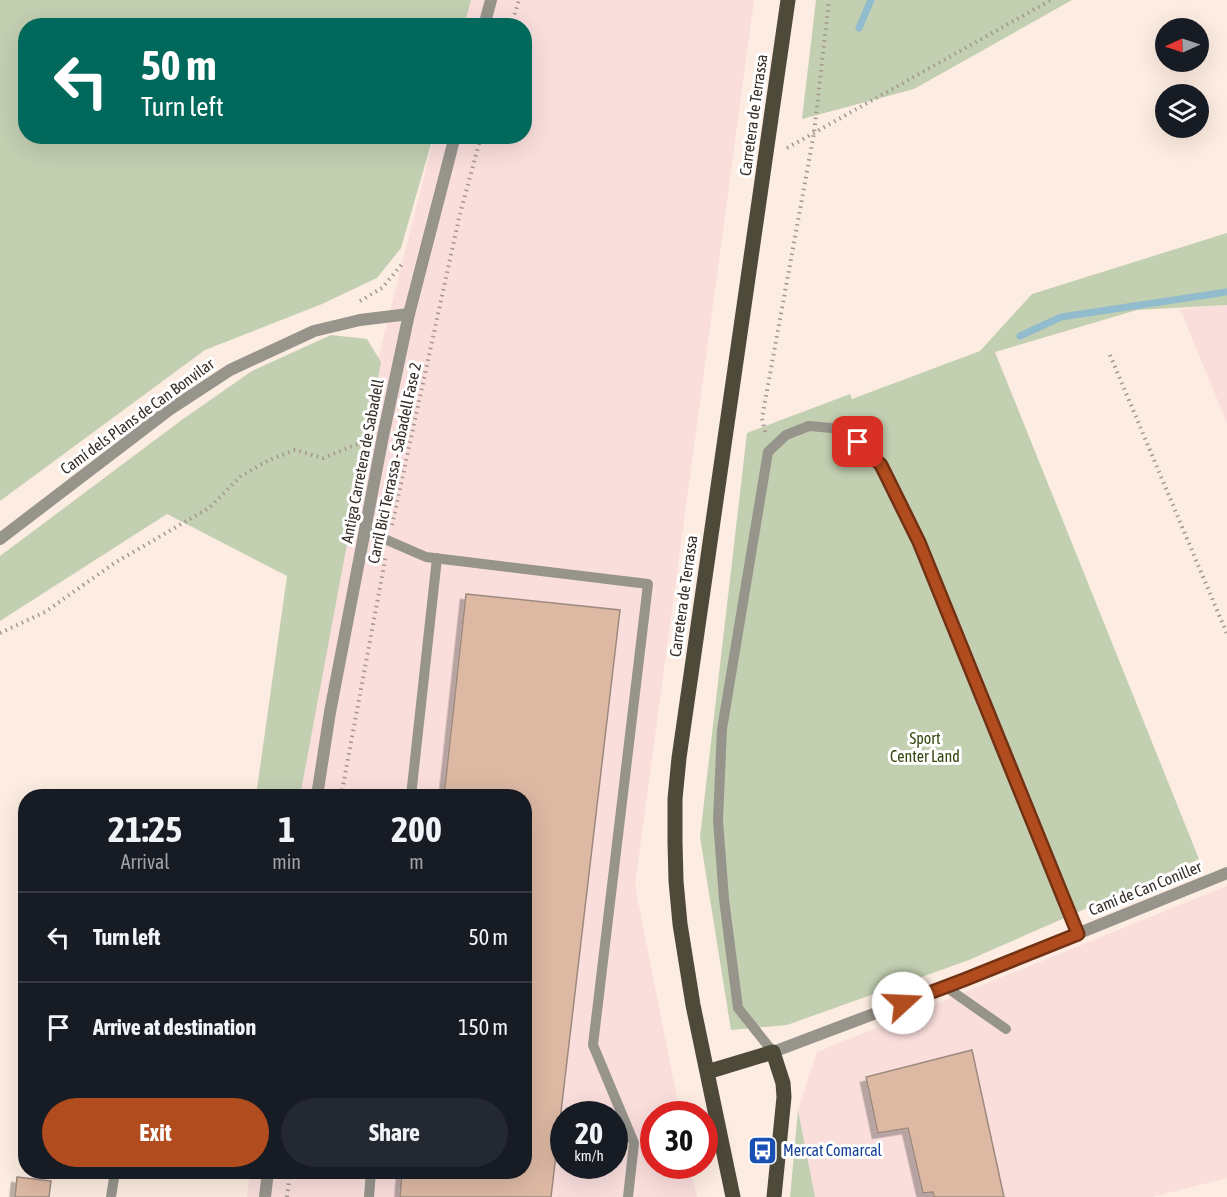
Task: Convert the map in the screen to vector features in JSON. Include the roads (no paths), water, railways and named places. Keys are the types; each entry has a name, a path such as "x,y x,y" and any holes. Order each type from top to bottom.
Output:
{"main road":[{"name":"Carretera de Terrassa","path":"733,1197 693,1005 680,924 676,881 675,799 788,0"},
{"path":"707,1072 773,1052 783,1083 784,1097 774,1197"}],"street":[{"path":"486,18 491,0"},
{"name":"Antiga Carretera de Sabadell","path":"318,789 383,436 409,314 453,144"},
{"name":"Camí dels Plans de Can Bonvilar","path":"0,539 169,410 230,370 314,331 360,320 409,314"},
{"name":"Camí de Can Coniller","path":"773,1052 946,987 1227,873"},
{"path":"265,1197 267,1179"}],"lane":[{"path":"773,1052 738,1008 724,899 718,820 722,729 768,452 786,435 809,426 832,428 858,442 881,465 919,542 1078,934"},
{"path":"364,530 426,557 648,584 593,1045 634,1143 628,1197"},
{"path":"412,789 437,558"},
{"path":"946,987 1006,1029"},
{"path":"111,1197 114,1179"},
{"path":"369,1197 370,1179"}],"waterway":[{"path":"859,28 871,0"},
{"path":"1020,336 1061,317 1227,292"}],"place":[{"name":"Mercat Comarcal","path":"762,1150"}],"park label":[{"name":"Sport Center Land","path":"925,747"}]}
